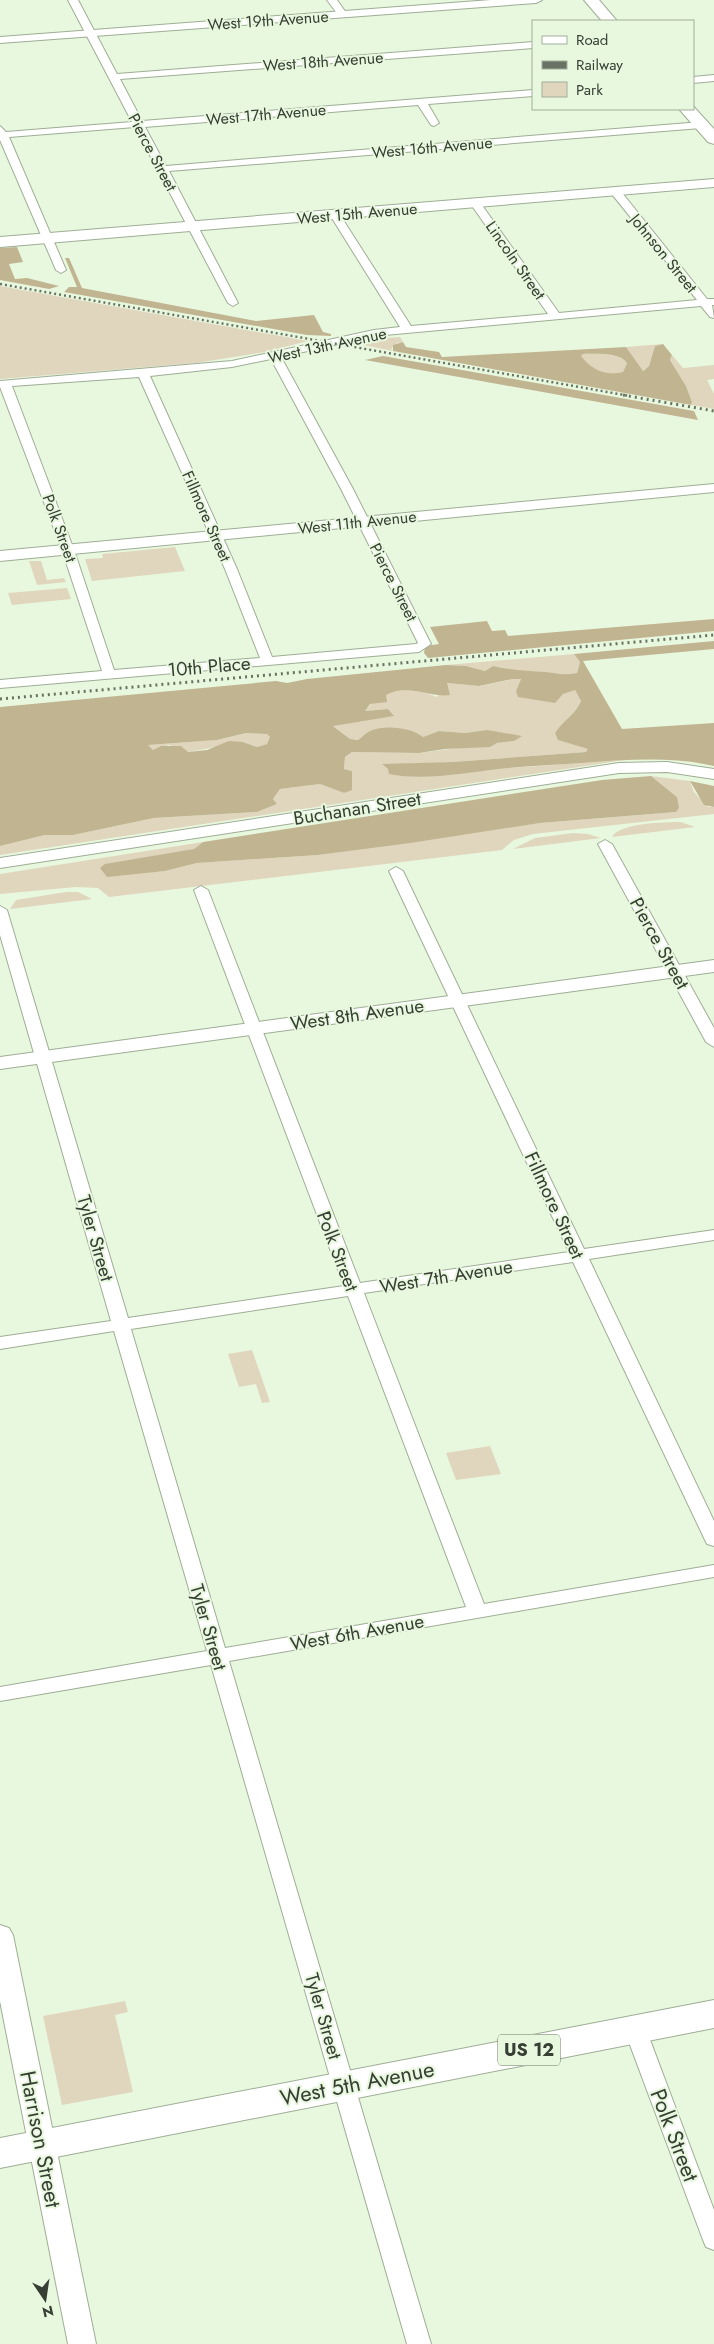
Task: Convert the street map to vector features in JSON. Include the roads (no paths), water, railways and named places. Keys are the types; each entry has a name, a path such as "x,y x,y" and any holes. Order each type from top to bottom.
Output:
{"main road":[{"path":"591,0 609,20"},
{"path":"688,110 714,139"},
{"name":"West 15th Avenue","path":"0,242 714,183"},
{"name":"West 5th Avenue","path":"0,2152 714,2014"}],"street":[{"name":"Pierce Street","path":"73,0 233,303"},
{"path":"332,0 342,14"},
{"name":"West 19th Avenue","path":"0,40 536,0"},
{"name":"West 18th Avenue","path":"114,77 532,45"},
{"path":"694,80 714,78"},
{"name":"West 17th Avenue","path":"1,133 138,124 532,92"},
{"path":"420,101 434,123"},
{"name":"West 16th Avenue","path":"162,169 702,125"},
{"path":"1,133 61,270"},
{"name":"Johnson Street","path":"614,191 709,303 714,315"},
{"name":"Lincoln Street","path":"475,203 556,317"},
{"path":"335,215 407,329"},
{"name":"West 13th Avenue","path":"3,383 143,373 222,365 275,356 360,335 407,329 709,303"},
{"name":"Pierce Street","path":"275,356 363,521 424,644 419,648"},
{"name":"Fillmore Street","path":"143,373 216,536 267,660"},
{"name":"Polk Street","path":"3,383 68,550 109,674"},
{"name":"West 11th Avenue","path":"0,556 714,488"},
{"name":"10th Place","path":"0,684 419,648"},
{"name":"Buchanan Street","path":"0,863 619,768 666,767 714,774"},
{"name":"Pierce Street","path":"606,844 714,1042"},
{"name":"Fillmore Street","path":"396,871 459,1000 714,1540"},
{"name":"Polk Street","path":"201,890 477,1612"},
{"name":"Tyler Street","path":"0,910 419,2344"},
{"name":"West 8th Avenue","path":"0,1063 714,966"},
{"name":"West 7th Avenue","path":"0,1343 714,1235"},
{"name":"West 6th Avenue","path":"0,1694 714,1571"},
{"name":"Harrison Street","path":"0,1935 82,2344"},
{"name":"Polk Street","path":"635,2029 714,2240"}],"railway":[{"path":"0,284 630,396"},
{"path":"623,395 714,411"},
{"path":"0,699 714,635"}]}
